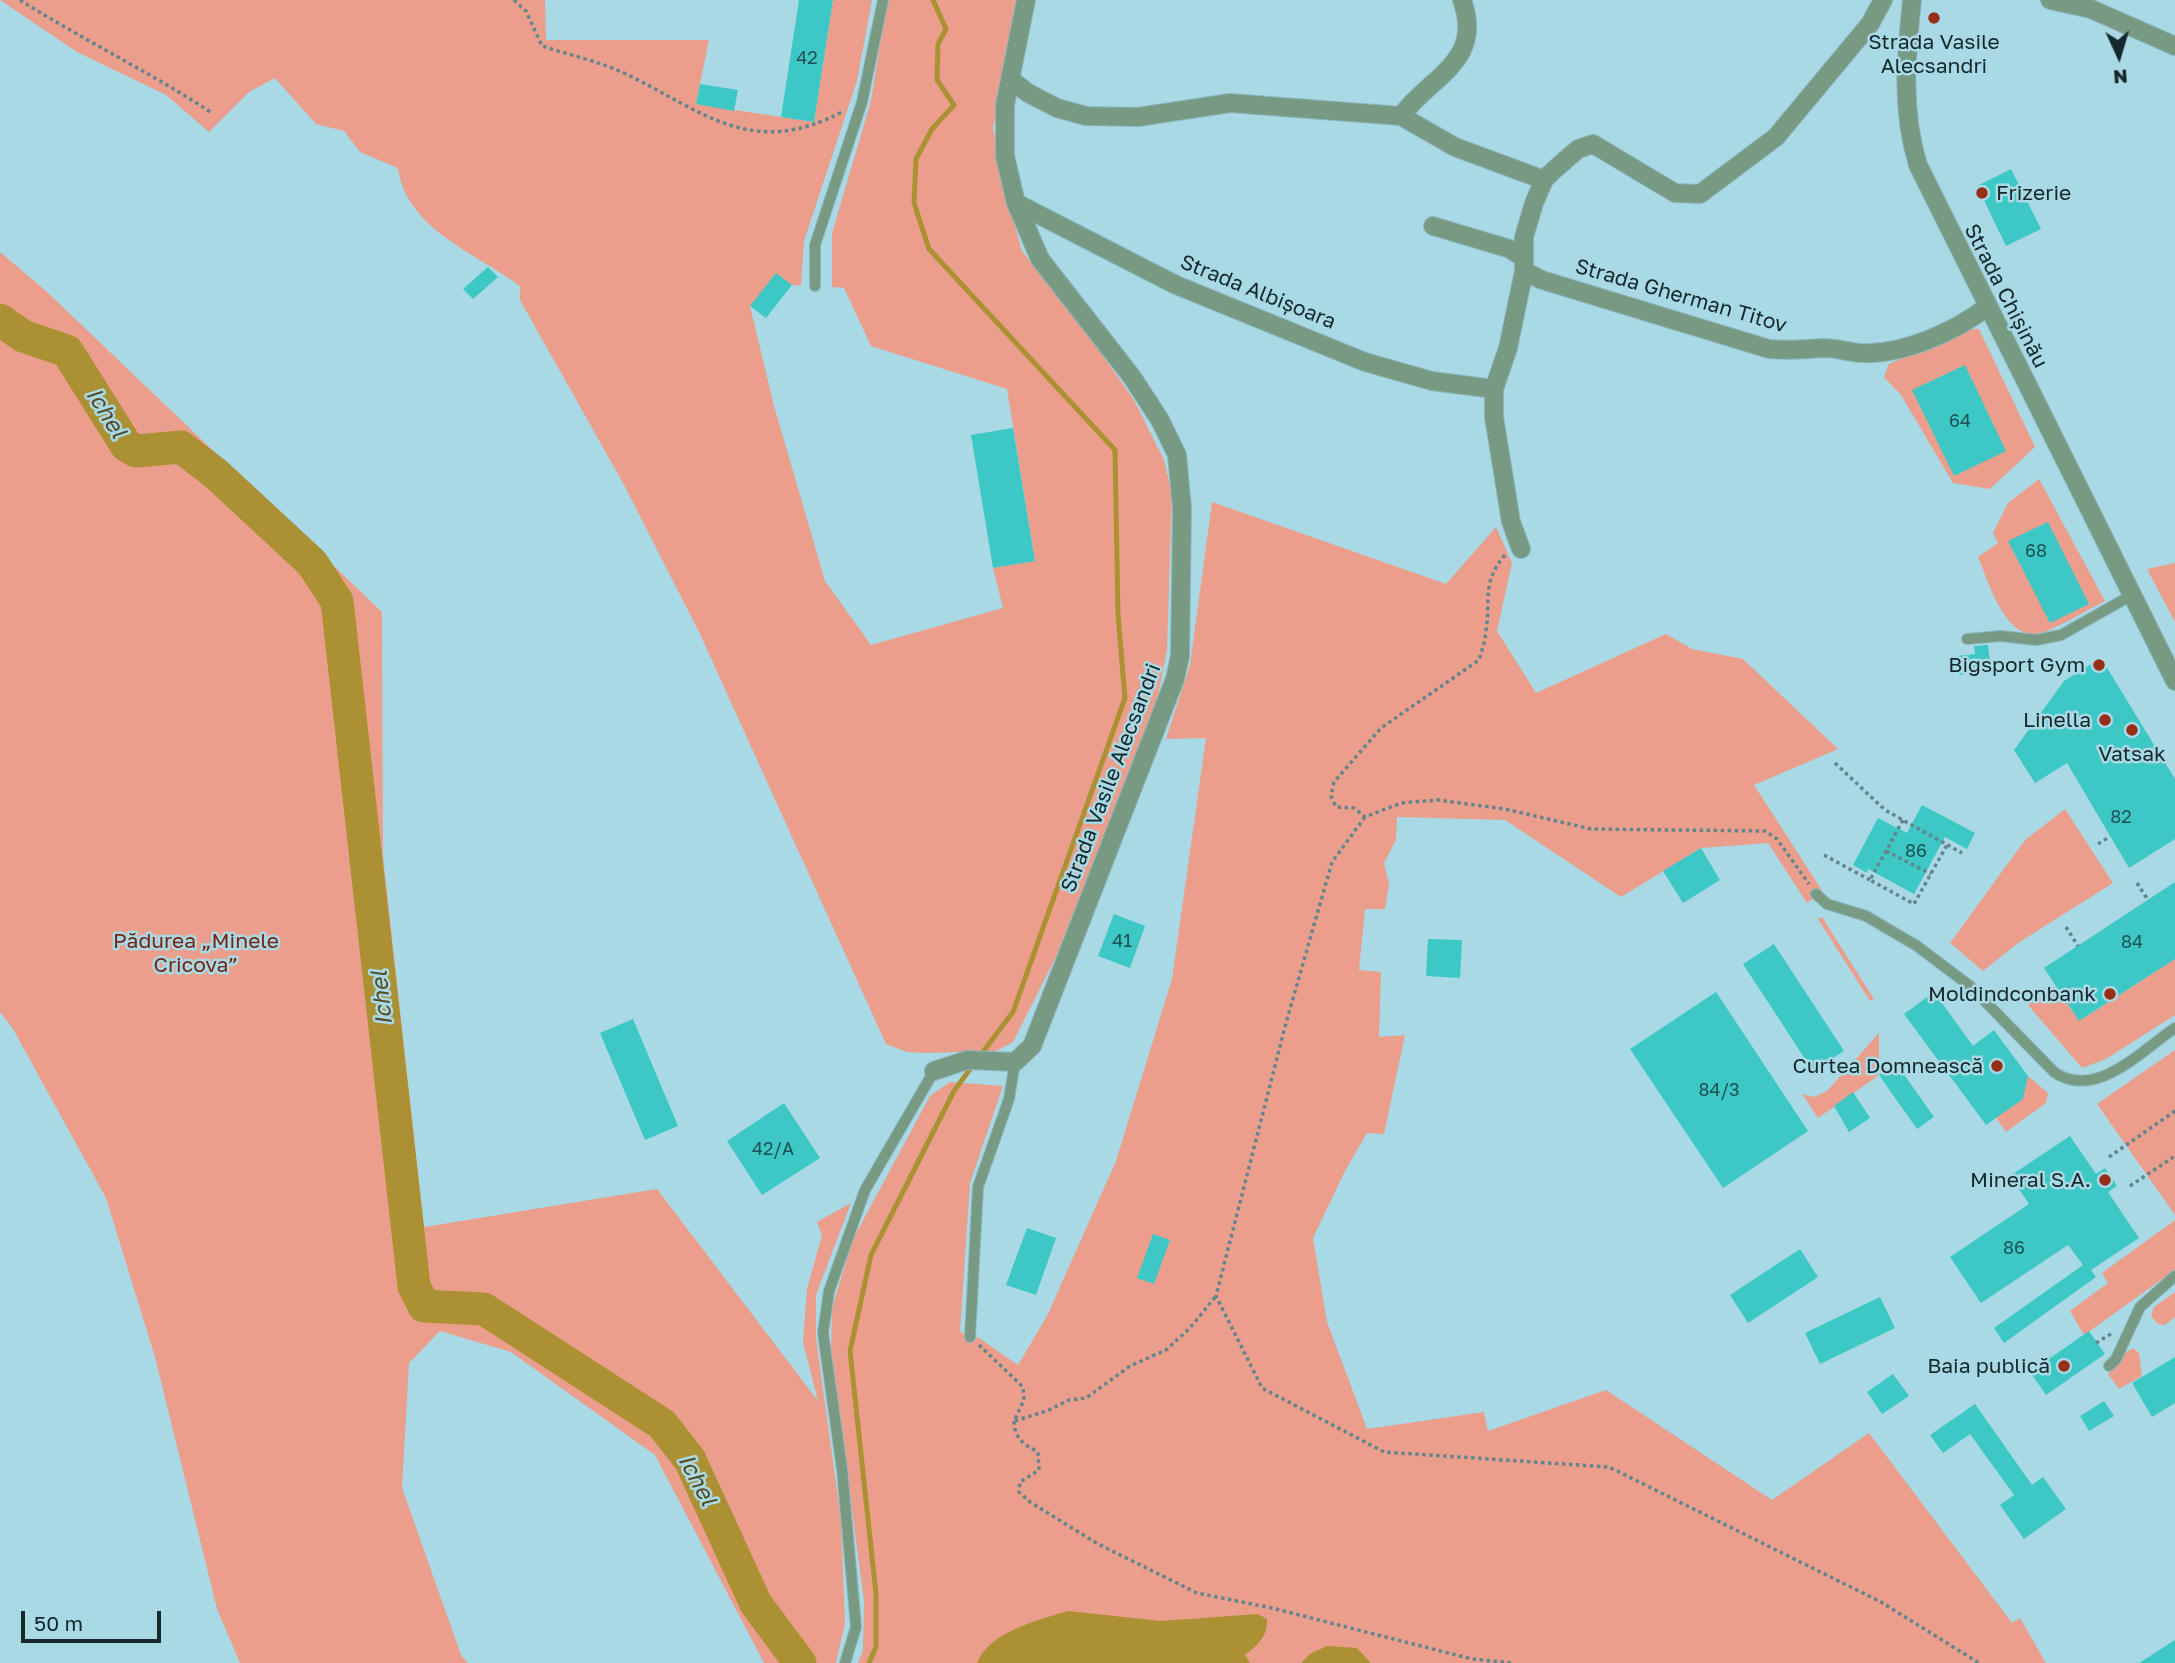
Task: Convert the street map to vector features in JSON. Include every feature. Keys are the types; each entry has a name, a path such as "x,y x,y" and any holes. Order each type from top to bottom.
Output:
{"street":[{"name":"Strada Vasile Alecsandri","path":"1015,1062 1032,1046 1178,670 1182,508 1177,455 1160,419 1132,377 1040,258 1016,203 1005,156 1004,133 1026,0"},
{"path":"1401,116 1414,98 1448,70 1461,54 1469,34 1462,0"},
{"path":"1519,545 1511,522 1494,417 1494,389 1508,348 1524,265 1525,230 1544,180 1578,149 1593,144 1675,193 1700,194 1741,165 1789,123 1870,24 1883,0"},
{"name":"Strada Chișinău","path":"1912,0 1905,95 1909,137 1918,165 2175,681"},
{"path":"2050,0 2091,9 2175,46"},
{"path":"1011,80 1028,93 1057,108 1086,116 1138,117 1230,103 1401,116 1455,147 1544,180"},
{"name":"Strada Albișoara","path":"1016,203 1176,285 1365,362 1432,382 1494,389"},
{"name":"Strada Gherman Titov","path":"1433,226 1510,249 1542,280 1769,349 1787,351 1825,348 1862,353 1884,351 1931,337 1987,307"},
{"path":"934,1071 967,1060 1015,1062"}],"lane":[{"path":"815,286 815,245 862,102 883,0"},
{"path":"1967,639 2001,636 2036,640 2061,635 2132,595"},
{"path":"1816,894 1828,904 1866,916 1917,946 1970,986 2066,1081 2081,1084 2097,1079 2175,1028"},
{"path":"970,1337 978,1187 1009,1098 1015,1062"},
{"path":"845,1663 856,1627 842,1469 823,1333 829,1291 865,1190 934,1071"},
{"path":"2109,1366 2116,1359 2140,1307 2175,1276"}],"path":[{"path":"20,0 88,43 168,84 212,113"},
{"path":"514,0 526,11 542,46 622,73 703,117 768,134 821,123 862,102"},
{"path":"1365,817 1354,808 1336,807 1331,796 1334,782 1381,729 1479,660 1487,630 1486,595 1497,564 1519,545"},
{"path":"1835,763 1885,810 1962,853"},
{"path":"1014,1421 1047,1411 1069,1400 1086,1398 1130,1366 1166,1350 1191,1328 1216,1296 1286,1023 1332,862 1365,817 1401,803 1438,800 1505,809 1591,829 1765,831 1777,839 1816,894"},
{"path":"1870,880 1903,820"},
{"path":"2098,844 2109,837"},
{"path":"1824,855 1914,904 1947,845"},
{"path":"1886,850 1931,874"},
{"path":"2137,883 2148,900"},
{"path":"2066,927 2078,946"},
{"path":"2109,1157 2175,1111"},
{"path":"2130,1186 2175,1156"},
{"path":"1216,1296 1262,1388 1384,1452 1609,1467 1881,1602 1979,1663"},
{"path":"2096,1343 2108,1334"},
{"path":"970,1337 1023,1387 1024,1400 1014,1421 1014,1433 1022,1444 1038,1452 1041,1461 1039,1470 1020,1482 1019,1492 1030,1502 1098,1544 1197,1593 1272,1608 1472,1659 1512,1663"}],"green space":[{"path":"0,0 545,0 546,40 709,40 696,104 814,122 833,0 872,0 857,81 804,241 801,286 792,285 750,306 774,406 825,581 871,645 1003,608 993,568 1035,561 1007,389 871,346 844,288 832,287 832,233 871,101 887,0 1021,0 993,127 1001,176 1022,251 1080,323 1134,400 1164,460 1172,494 1167,650 1156,706 1055,959 1013,1042 996,1051 925,1053 907,1052 886,1044 699,632 623,483 520,300 520,286 446,238 414,208 404,189 398,168 360,152 344,131 316,124 275,78 249,92 209,132 166,95 77,52"},
{"name":"Pădurea „Minele Cricova”","path":"0,252 45,290 382,612 383,857 424,1227 657,1189 818,1401 803,1342 807,1289 822,1235 817,1222 851,1203 816,1295 816,1338 841,1520 845,1623 836,1663 764,1663 655,1455 511,1352 440,1331 409,1363 402,1488 461,1655 468,1663 240,1663 217,1609 155,1357 106,1198 13,1029 0,1012"},
{"path":"1967,329 1979,329 2035,447 1990,489 1953,483 1901,395 1884,377 1889,364"},
{"path":"2039,479 2105,601 2060,625 2036,634 2025,632 2006,617 1992,592 1978,557 1998,543 1993,533 2008,503"},
{"path":"1212,502 1446,584 1496,527 1512,563 1497,631 1536,693 1666,634 1692,649 1743,659 1838,749 1754,785 1823,892 1807,903 1768,843 1701,848 1621,897 1505,820 1397,817 1396,840 1384,863 1389,884 1385,909 1365,909 1359,970 1381,972 1379,1037 1405,1035 1384,1134 1367,1133 1345,1171 1313,1238 1327,1322 1367,1429 1484,1412 1488,1431 1606,1390 1772,1500 1869,1433 2012,1623 2020,1618 2046,1663 858,1663 863,1650 864,1601 831,1352 832,1308 853,1239 930,1096 950,1082 1003,1086 970,1183 960,1332 979,1338 1018,1365 1047,1316 1116,1161 1172,979 1206,738 1166,739 1190,665"},
{"path":"2175,563 2175,622 2147,569"},
{"path":"2065,809 2113,883 2018,943 1983,971 1950,943 2025,840"},
{"path":"1822,917 1874,999 1870,1001 1818,919"},
{"path":"2175,959 2175,1015 2106,1059 2082,1068 2028,1005 2055,986 2079,1021"},
{"path":"1879,1033 1879,1075 1818,1118 1802,1094 1814,1097 1827,1091"},
{"path":"2175,1050 2175,1215 2097,1104"},
{"path":"2028,1076 2048,1093 2046,1103 2006,1132 1996,1118 2022,1099"},
{"path":"2175,1220 2175,1270 2084,1335 2070,1311 2108,1283 2102,1273"},
{"path":"2175,1292 2175,1317 2165,1325 2158,1324 2151,1316 2154,1307"},
{"path":"2133,1348 2139,1353 2142,1376 2119,1389 2108,1374 2124,1354"}],"shaded area":[{"path":"1068,1611 1161,1621 1258,1614 1267,1619 1267,1625 1261,1640 1245,1655 1250,1663 977,1663 983,1652 1003,1635 1029,1623"},
{"path":"1327,1646 1357,1648 1371,1663 1301,1663 1310,1654"}],"building":[{"path":"799,0 833,0 814,122 781,117"},
{"path":"700,84 738,90 734,111 696,104"},
{"path":"2011,169 2041,229 2006,246 1977,186"},
{"path":"488,267 498,277 473,299 463,289"},
{"path":"776,273 792,285 766,318 750,306"},
{"path":"1965,365 2006,451 1954,476 1912,390"},
{"path":"1013,428 1035,561 993,568 971,435"},
{"path":"2048,522 2089,604 2050,623 2008,541"},
{"path":"1988,645 1991,671 1959,675 1957,656 1975,654 1974,646"},
{"path":"2101,658 2175,779 2175,839 2129,868 2067,763 2035,783 2014,750 2064,681"},
{"path":"1922,805 1975,833 1967,849 1945,837 1914,894 1868,869 1867,873 1853,865 1878,818 1907,833"},
{"path":"1701,848 1720,880 1683,903 1663,871"},
{"path":"2175,882 2175,959 2079,1021 2044,968"},
{"path":"1114,914 1145,926 1130,968 1098,956"},
{"path":"1428,939 1462,940 1460,978 1426,976"},
{"path":"1774,944 1844,1051 1813,1071 1743,964"},
{"path":"1716,992 1808,1131 1723,1188 1630,1049"},
{"path":"1934,992 1973,1046 1994,1030 2028,1076 2023,1099 1986,1125 1904,1014"},
{"path":"633,1019 678,1126 645,1140 600,1033"},
{"path":"1896,1063 1934,1117 1917,1129 1879,1075"},
{"path":"1853,1092 1870,1118 1849,1132 1834,1106"},
{"path":"784,1103 820,1158 762,1195 727,1141"},
{"path":"2070,1136 2096,1174 2105,1168 2117,1186 2108,1192 2139,1238 2091,1270 2096,1277 2004,1343 1994,1328 2083,1265 2068,1245 1981,1303 1950,1257 2029,1204 2010,1176"},
{"path":"1027,1228 1056,1238 1036,1295 1006,1285"},
{"path":"1153,1234 1170,1240 1154,1284 1137,1278"},
{"path":"1800,1249 1818,1277 1748,1323 1730,1295"},
{"path":"1880,1297 1895,1328 1820,1364 1805,1333"},
{"name":"Baia publică","path":"2089,1331 2105,1354 2046,1395 2030,1372"},
{"path":"2175,1357 2175,1403 2152,1417 2132,1383"},
{"path":"1893,1374 1909,1396 1882,1414 1867,1392"},
{"path":"2104,1401 2114,1416 2089,1431 2080,1416"},
{"path":"1975,1404 2032,1485 2043,1477 2066,1509 2024,1539 2000,1505 2014,1495 1970,1434 1943,1453 1930,1435"},
{"path":"2175,1640 2175,1663 2139,1663"}],"waterway":[{"path":"933,0 946,29 938,44 937,80 954,105 932,129 916,159 914,203 929,249 1115,450 1118,615 1125,698 1013,1012 979,1057"},
{"name":"Ichel","path":"0,320 23,336 67,351 126,445 136,451 181,447 215,473 312,563 337,601 414,1286 424,1306 484,1309 662,1424 690,1460 756,1604 800,1663"},
{"path":"869,1663 876,1647 876,1594 850,1351 871,1255 954,1091 973,1065"}],"place":[{"name":"Strada Vasile Alecsandri","path":"1934,18"},
{"name":"Frizerie","path":"1982,193"},
{"name":"Bigsport Gym","path":"2099,665"},
{"name":"Linella","path":"2105,720"},
{"name":"Vatsak","path":"2132,730"},
{"name":"Moldindconbank","path":"2110,994"},
{"name":"Curtea Domnească","path":"1997,1066"},
{"name":"Mineral S.A.","path":"2105,1180"},
{"name":"Baia publică","path":"2064,1366"}]}
